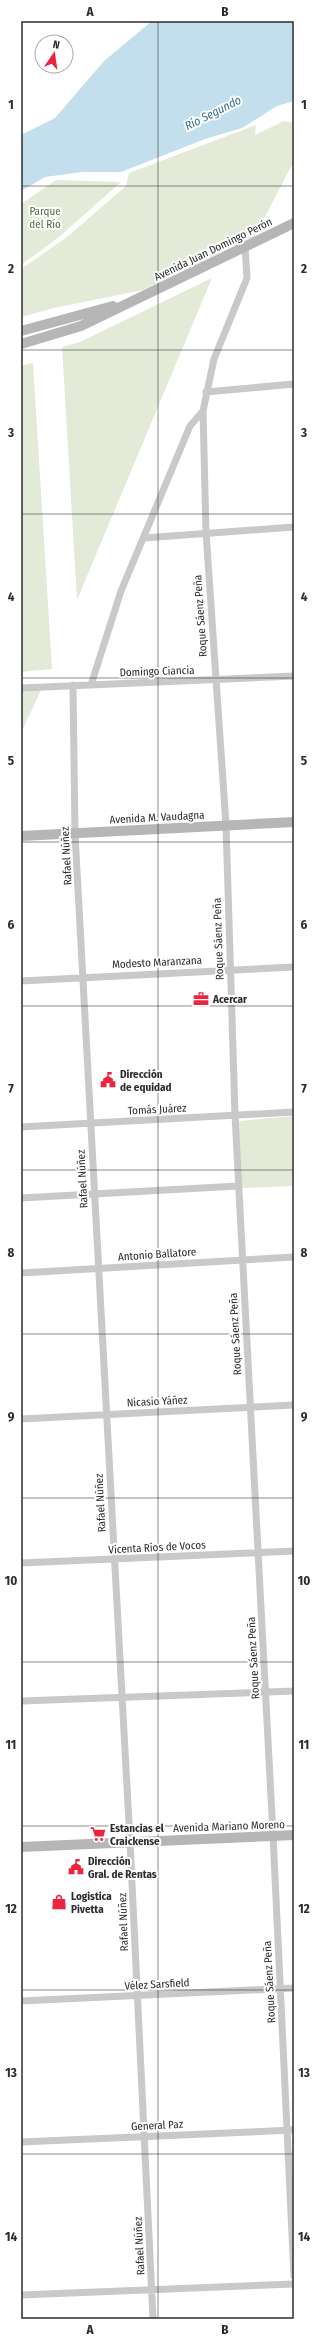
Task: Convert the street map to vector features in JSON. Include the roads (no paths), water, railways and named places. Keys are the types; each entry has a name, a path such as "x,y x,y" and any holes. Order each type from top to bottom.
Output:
{"main road":[{"name":"Avenida Juan Domingo Perón","path":"21,344 81,326 144,297 294,222"},
{"name":"Avenida Juan Domingo Perón","path":"21,331 144,297"},
{"name":"Avenida M. Vaudagna","path":"21,836 294,822"},
{"name":"Avenida Mariano Moreno","path":"21,1847 294,1835"}],"street":[{"name":"Roque Sáenz Peña","path":"245,247 247,278 214,359 203,410 206,532 226,825 234,1115 290,2130 294,2276"},
{"path":"206,392 294,384"},
{"path":"91,685 121,591 190,426 203,410"},
{"path":"144,538 206,532 294,527"},
{"name":"Domingo Ciancia","path":"21,688 294,676"},
{"name":"Rafael Núñez","path":"73,685 75,834 130,1842 153,2319"},
{"name":"Modesto Maranzana","path":"21,981 83,976 294,967"},
{"name":"Tomás Juárez","path":"21,1127 294,1112"},
{"path":"21,1198 238,1186"},
{"name":"Antonio Ballatore","path":"21,1273 294,1257"},
{"name":"Nicasio Yáñez","path":"21,1419 294,1405"},
{"name":"Vicenta Ríos de Vocos","path":"21,1563 294,1551"},
{"path":"21,1701 294,1691"},
{"name":"Vélez Sarsfield","path":"21,2001 294,1988"},
{"name":"General Paz","path":"21,2142 290,2130"},
{"path":"21,2295 294,2284"}],"water":[{"name":"Río Segundo","path":"152,21 294,21 294,101 277,106 242,128 205,139 121,172 82,172 45,177 21,191 21,135 55,118 104,61"}],"place":[{"name":"Acercar","path":"201,999"},
{"name":"Dirección de equidad","path":"108,1080"},
{"name":"Estancias el Craickense","path":"98,1834"},
{"name":"Dirección Gral. de Rentas","path":"76,1867"},
{"name":"Logistica Pivetta","path":"59,1902"}],"park label":[{"name":"Parque del Río","path":"45,217"}]}
